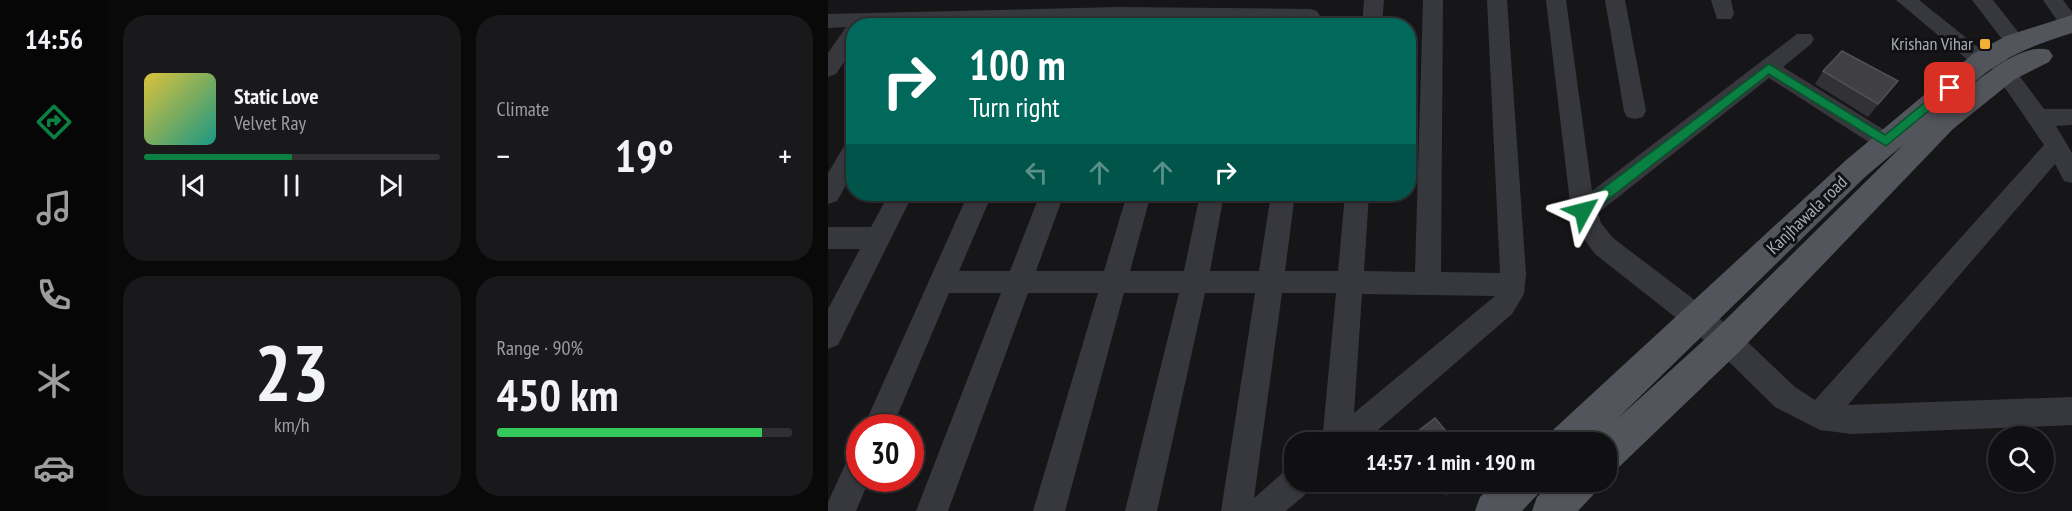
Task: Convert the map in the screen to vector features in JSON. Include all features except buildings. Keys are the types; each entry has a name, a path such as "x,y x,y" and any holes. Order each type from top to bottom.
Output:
{"main road":[{"name":"Kanjhawala road","path":"1578,432 1886,142 1999,58 2031,58 2071,31"},
{"name":"Kanjhawala road","path":"1617,444 1727,341 1943,122 1999,58"},
{"path":"1494,511 1514,492"},
{"path":"1551,511 1570,492"}],"street":[{"path":"862,18 874,0"},
{"path":"927,18 938,0"},
{"path":"1373,18 1374,0"},
{"path":"1428,284 1433,0"},
{"path":"1352,432 1478,330 1503,306 1511,294 1497,0"},
{"path":"1556,0 1583,211 1590,228 1604,246 1727,341 1785,396 1803,409 1820,416 1852,420 2072,411"},
{"path":"1615,0 1635,111"},
{"path":"1906,0 1999,58"},
{"path":"1982,0 1999,58 2039,118 2072,174"},
{"path":"2053,0 2071,31"},
{"path":"960,18 994,14 1310,14"},
{"path":"828,21 846,24"},
{"path":"1583,211 1804,39"},
{"path":"828,69 846,42"},
{"path":"1769,68 1886,142"},
{"path":"2039,118 2072,117"},
{"path":"1820,416 2056,147"},
{"path":"828,194 846,163"},
{"path":"828,336 897,201"},
{"path":"883,414 977,201"},
{"path":"932,511 1049,201"},
{"path":"1049,511 1137,201"},
{"path":"1141,511 1195,282 1211,201"},
{"path":"1237,511 1268,283 1282,201"},
{"path":"1341,432 1349,282 1356,201"},
{"path":"828,238 878,238"},
{"path":"942,282 1349,282 1512,285"},
{"path":"840,511 849,492"},
{"path":"1263,511 1285,492"}],"place":[{"name":"Krishan Vihar","path":"1985,44"}],"route":[{"path":"1583,211 1769,68 1886,142 1950,88"}]}
